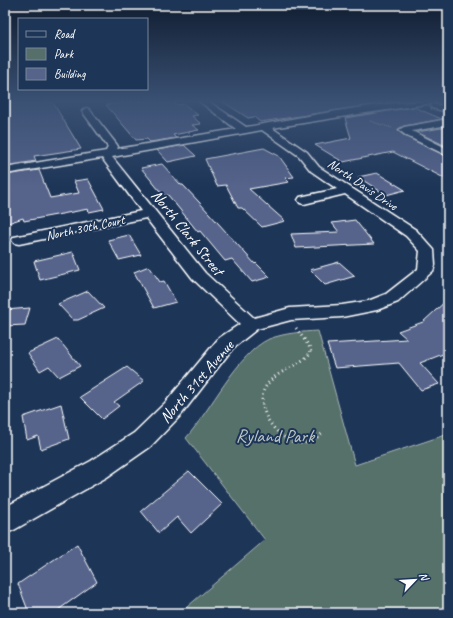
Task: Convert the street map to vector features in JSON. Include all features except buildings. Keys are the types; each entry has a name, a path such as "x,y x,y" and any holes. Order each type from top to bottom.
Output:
{"street":[{"name":"North Clark Street","path":"100,130 112,147 107,157 108,160 199,276 251,325"},
{"path":"5,171 253,130"},
{"name":"North Davis Drive","path":"268,130 299,151 315,169 411,233 427,250"},
{"path":"404,130 448,153"},
{"path":"304,200 348,190"},
{"name":"North 30th Court","path":"20,240 150,213"},
{"name":"North 31st Avenue","path":"5,521 99,469 142,440 173,409 226,343 251,325 287,315 342,311 371,306 392,298 425,271 427,265 427,250"}],"path":[{"path":"287,315 307,342 311,352 306,358 270,380 263,392 263,409 279,432 294,441 301,443 310,441 317,438 324,432"}],"green space":[{"name":"Ryland Park","path":"318,331 355,465 448,434 448,613 180,613 265,540 186,438 235,369 258,346 269,339 281,335"}]}
